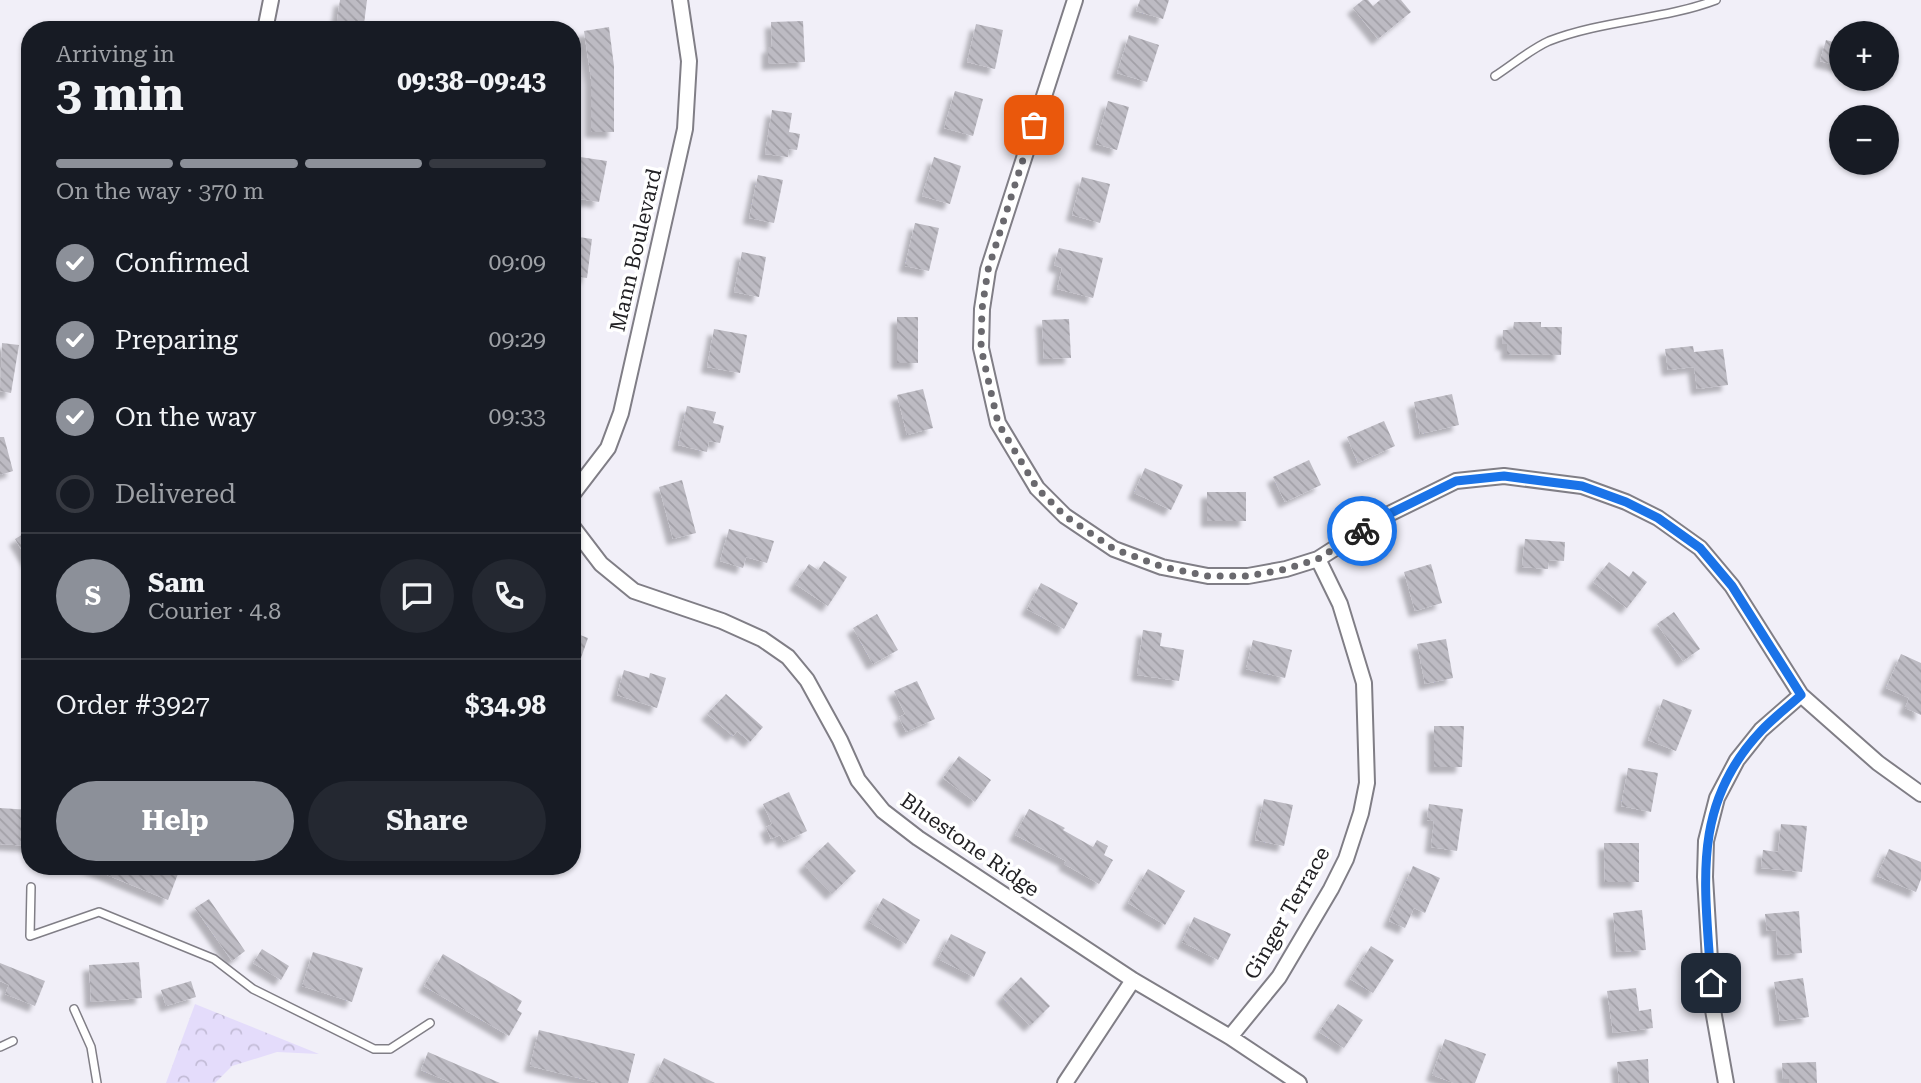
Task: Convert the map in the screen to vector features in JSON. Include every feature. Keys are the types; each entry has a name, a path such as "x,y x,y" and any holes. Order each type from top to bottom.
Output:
{"street":[{"path":"267,21 271,0"},
{"name":"Mann Boulevard","path":"581,483 608,448 621,413 685,129 689,61 680,0"},
{"path":"1075,0 988,270 982,309 981,348 998,423 1037,488 1065,516 1114,549 1163,567 1208,576 1248,576 1286,569 1318,559 1387,515 1456,481 1504,476 1582,486 1626,502 1658,518 1700,548 1732,586 1801,695 1878,763 1921,794"},
{"name":"Bluestone Ridge","path":"581,538 601,564 634,592 722,621 762,639 788,657 807,680 858,779 883,811 918,838 1133,981 1230,1037 1299,1083"},
{"name":"Ginger Terrace","path":"1230,1037 1279,977 1331,889 1346,859 1361,813 1367,783 1364,683 1340,604 1318,559"},
{"path":"1726,1083 1713,1010 1705,877 1706,841 1717,798 1737,760 1761,730 1801,695"},
{"path":"1065,1083 1133,981"}],"lane":[{"path":"1495,76 1548,42 1599,28 1689,10 1716,0"},
{"path":"32,887 30,936 99,912 214,959 253,989 374,1049 390,1049 430,1023"},
{"path":"74,1009 91,1047 97,1083"},
{"path":"0,1047 13,1041"}],"green space":[{"path":"195,1004 319,1054 277,1052 232,1066 215,1083 166,1083"}],"building":[{"path":"340,0 367,0 364,21 337,21"},
{"path":"1140,0 1169,0 1163,19 1136,11"},
{"path":"1363,0 1368,0 1373,6 1380,0 1401,0 1411,12 1378,39 1353,8"},
{"path":"803,21 805,62 768,64 768,47 772,47 771,22"},
{"path":"976,24 1003,30 995,69 967,62"},
{"path":"609,27 614,66 614,132 591,132 591,79 584,31"},
{"path":"1129,35 1159,45 1147,82 1117,73"},
{"path":"1826,40 1829,41 1829,64 1820,61"},
{"path":"955,91 983,99 973,136 944,128"},
{"path":"1108,101 1129,107 1117,150 1096,144"},
{"path":"772,110 792,113 789,132 800,134 797,150 789,149 788,157 765,154"},
{"path":"581,157 607,161 599,202 581,199"},
{"path":"934,157 961,166 950,204 922,196"},
{"path":"758,175 783,180 774,223 749,218"},
{"path":"1082,177 1110,184 1100,223 1072,215"},
{"path":"915,223 939,228 929,271 905,266"},
{"path":"581,237 592,239 587,278 581,277"},
{"path":"1059,248 1103,258 1093,298 1057,289 1062,268 1054,265"},
{"path":"742,252 766,257 759,297 734,292"},
{"path":"897,317 918,317 918,363 897,363"},
{"path":"1069,319 1071,358 1044,359 1042,320"},
{"path":"1514,322 1541,322 1541,327 1562,327 1561,355 1507,354 1507,344 1502,344 1503,330 1513,330"},
{"path":"714,329 747,335 740,373 707,367"},
{"path":"2,343 19,345 11,393 0,391"},
{"path":"1693,346 1694,352 1723,349 1728,385 1697,389 1694,367 1668,370 1665,349"},
{"path":"923,389 933,428 907,435 897,395"},
{"path":"1452,394 1459,425 1420,434 1414,402"},
{"path":"687,406 716,412 713,423 724,426 720,443 709,441 707,452 678,445"},
{"path":"1384,421 1395,446 1358,463 1347,437"},
{"path":"0,437 4,437 13,471 0,475"},
{"path":"1309,460 1321,485 1285,502 1273,477"},
{"path":"1145,468 1183,485 1171,510 1134,493"},
{"path":"682,480 696,533 673,539 659,487"},
{"path":"1207,492 1246,492 1246,521 1207,521"},
{"path":"729,529 774,541 767,563 746,557 743,568 720,561"},
{"path":"21,535 21,549 15,539"},
{"path":"1525,539 1565,542 1564,561 1549,560 1548,569 1522,567"},
{"path":"824,561 847,577 828,606 795,584 809,564 818,570"},
{"path":"1609,562 1629,577 1633,571 1647,582 1627,608 1593,582"},
{"path":"1431,564 1442,603 1415,611 1404,572"},
{"path":"1041,583 1078,603 1064,629 1027,609"},
{"path":"1674,612 1700,649 1683,661 1657,624"},
{"path":"877,614 898,650 873,664 853,628"},
{"path":"1143,630 1162,633 1160,646 1184,650 1179,681 1137,675"},
{"path":"581,635 588,638 581,658"},
{"path":"1446,639 1453,678 1425,684 1417,644"},
{"path":"1253,640 1292,650 1285,678 1246,669"},
{"path":"1901,654 1921,663 1921,715 1905,708 1909,698 1886,688"},
{"path":"624,670 649,678 650,673 666,678 657,708 617,695"},
{"path":"917,681 935,719 906,732 899,717 905,714 894,691"},
{"path":"726,694 763,727 750,742 737,731 733,736 707,714"},
{"path":"1663,699 1692,710 1676,751 1648,740"},
{"path":"1434,726 1464,726 1462,767 1434,767"},
{"path":"959,756 991,780 975,802 943,778"},
{"path":"1628,768 1658,773 1651,812 1621,806"},
{"path":"789,792 807,831 784,842 780,835 771,839 766,827 772,824 763,804"},
{"path":"1264,799 1293,805 1284,846 1255,840"},
{"path":"1429,804 1463,809 1457,851 1431,847 1434,821 1427,820"},
{"path":"0,808 21,809 21,845 0,844"},
{"path":"1029,809 1093,847 1097,840 1108,846 1104,855 1113,860 1099,884 1064,864 1066,861 1015,835"},
{"path":"1781,824 1807,826 1802,872 1761,868 1763,850 1778,852"},
{"path":"828,842 856,871 832,894 804,865"},
{"path":"1604,843 1639,843 1639,882 1605,882"},
{"path":"1889,849 1921,862 1921,879 1916,892 1877,876"},
{"path":"1413,866 1440,878 1425,913 1414,908 1405,928 1389,921"},
{"path":"1148,869 1185,891 1165,925 1128,903"},
{"path":"107,875 178,875 168,900"},
{"path":"883,898 920,920 906,944 869,922"},
{"path":"209,899 245,951 232,961 195,908"},
{"path":"1642,910 1646,950 1617,952 1613,913"},
{"path":"1799,911 1802,953 1778,955 1776,930 1767,931 1765,914"},
{"path":"1194,917 1231,934 1218,960 1182,942"},
{"path":"951,934 986,952 974,977 938,959"},
{"path":"1371,946 1394,960 1373,993 1350,979"},
{"path":"262,949 289,966 281,980 253,963"},
{"path":"313,952 363,968 352,1002 302,986"},
{"path":"443,954 522,1001 517,1010 522,1013 509,1036 424,986"},
{"path":"139,962 142,998 91,1002 89,965"},
{"path":"0,963 45,981 35,1006 5,994 9,985 0,981"},
{"path":"1021,977 1050,1006 1030,1026 1002,997"},
{"path":"1803,978 1809,1017 1780,1021 1774,982"},
{"path":"191,981 196,997 166,1006 161,990"},
{"path":"1636,988 1639,1011 1651,1009 1653,1028 1613,1033 1607,991"},
{"path":"1338,1004 1363,1020 1344,1048 1319,1032"},
{"path":"539,1030 635,1054 628,1083 599,1083 530,1066"},
{"path":"1445,1039 1486,1054 1475,1083 1454,1083 1432,1075"},
{"path":"428,1052 500,1083 452,1083 421,1070"},
{"path":"664,1058 715,1083 652,1083"},
{"path":"1648,1059 1649,1083 1619,1083 1617,1062"},
{"path":"1816,1062 1817,1083 1789,1083 1789,1079 1783,1079 1782,1063"}],"way so far":[{"path":"1034,125 988,270 982,309 981,348 998,423 1037,488 1065,516 1114,549 1163,567 1208,576 1248,576 1286,569 1318,559 1362,531"}],"route":[{"path":"1362,531 1387,515 1456,481 1504,476 1582,486 1626,502 1658,518 1700,548 1732,586 1801,695 1761,730 1737,760 1717,798 1706,841 1705,877 1711,983"}]}
